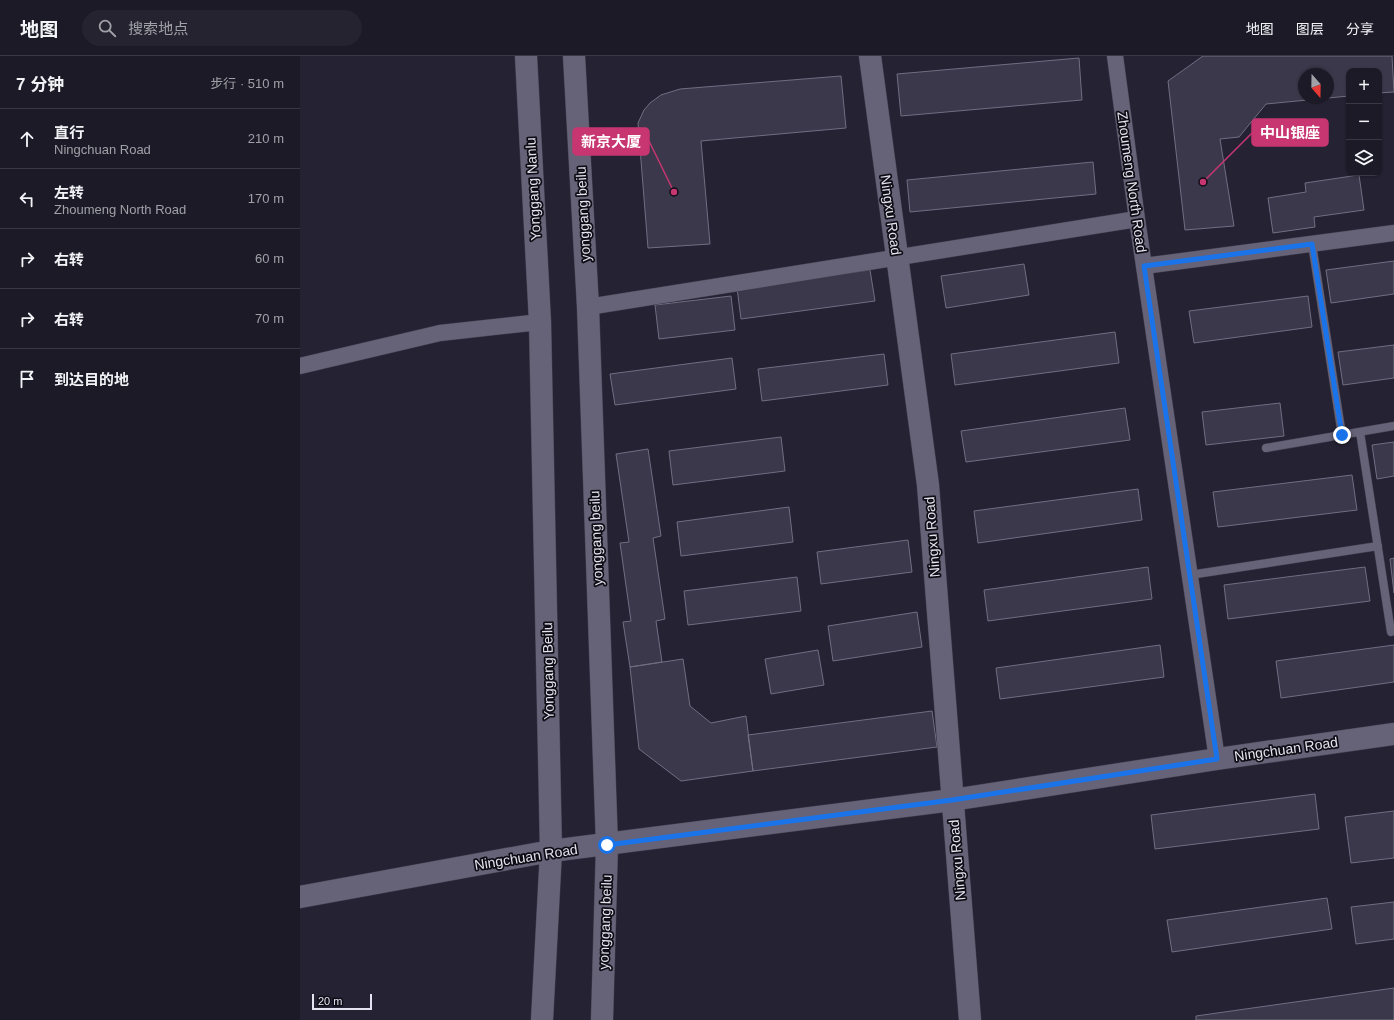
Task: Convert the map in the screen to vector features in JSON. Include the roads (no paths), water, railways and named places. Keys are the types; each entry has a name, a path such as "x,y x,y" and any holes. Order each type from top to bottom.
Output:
{"street":[{"name":"Yonggang Nanlu","path":"526,56 540,322"},
{"name":"yonggang beilu","path":"574,56 588,307 607,845 602,1020"},
{"name":"Ningxu Road","path":"870,56 928,484 970,1020"},
{"name":"Zhoumeng North Road","path":"1115,56 1137,219 1217,759"},
{"path":"588,307 1137,219"},
{"path":"1144,266 1394,233"},
{"path":"300,366 440,333 540,322"},
{"name":"Yonggang Beilu","path":"540,322 551,851 542,1020"},
{"name":"Ningchuan Road","path":"300,897 551,851 952,800 1217,759 1394,734"}],"lane":[{"path":"1312,244 1342,435"},
{"path":"1266,448 1394,426"},
{"path":"1360,432 1391,632"},
{"path":"1190,574 1378,546"}],"place":[{"name":"中山银座","path":"1203,182"},
{"name":"新京大厦","path":"674,192"}]}
